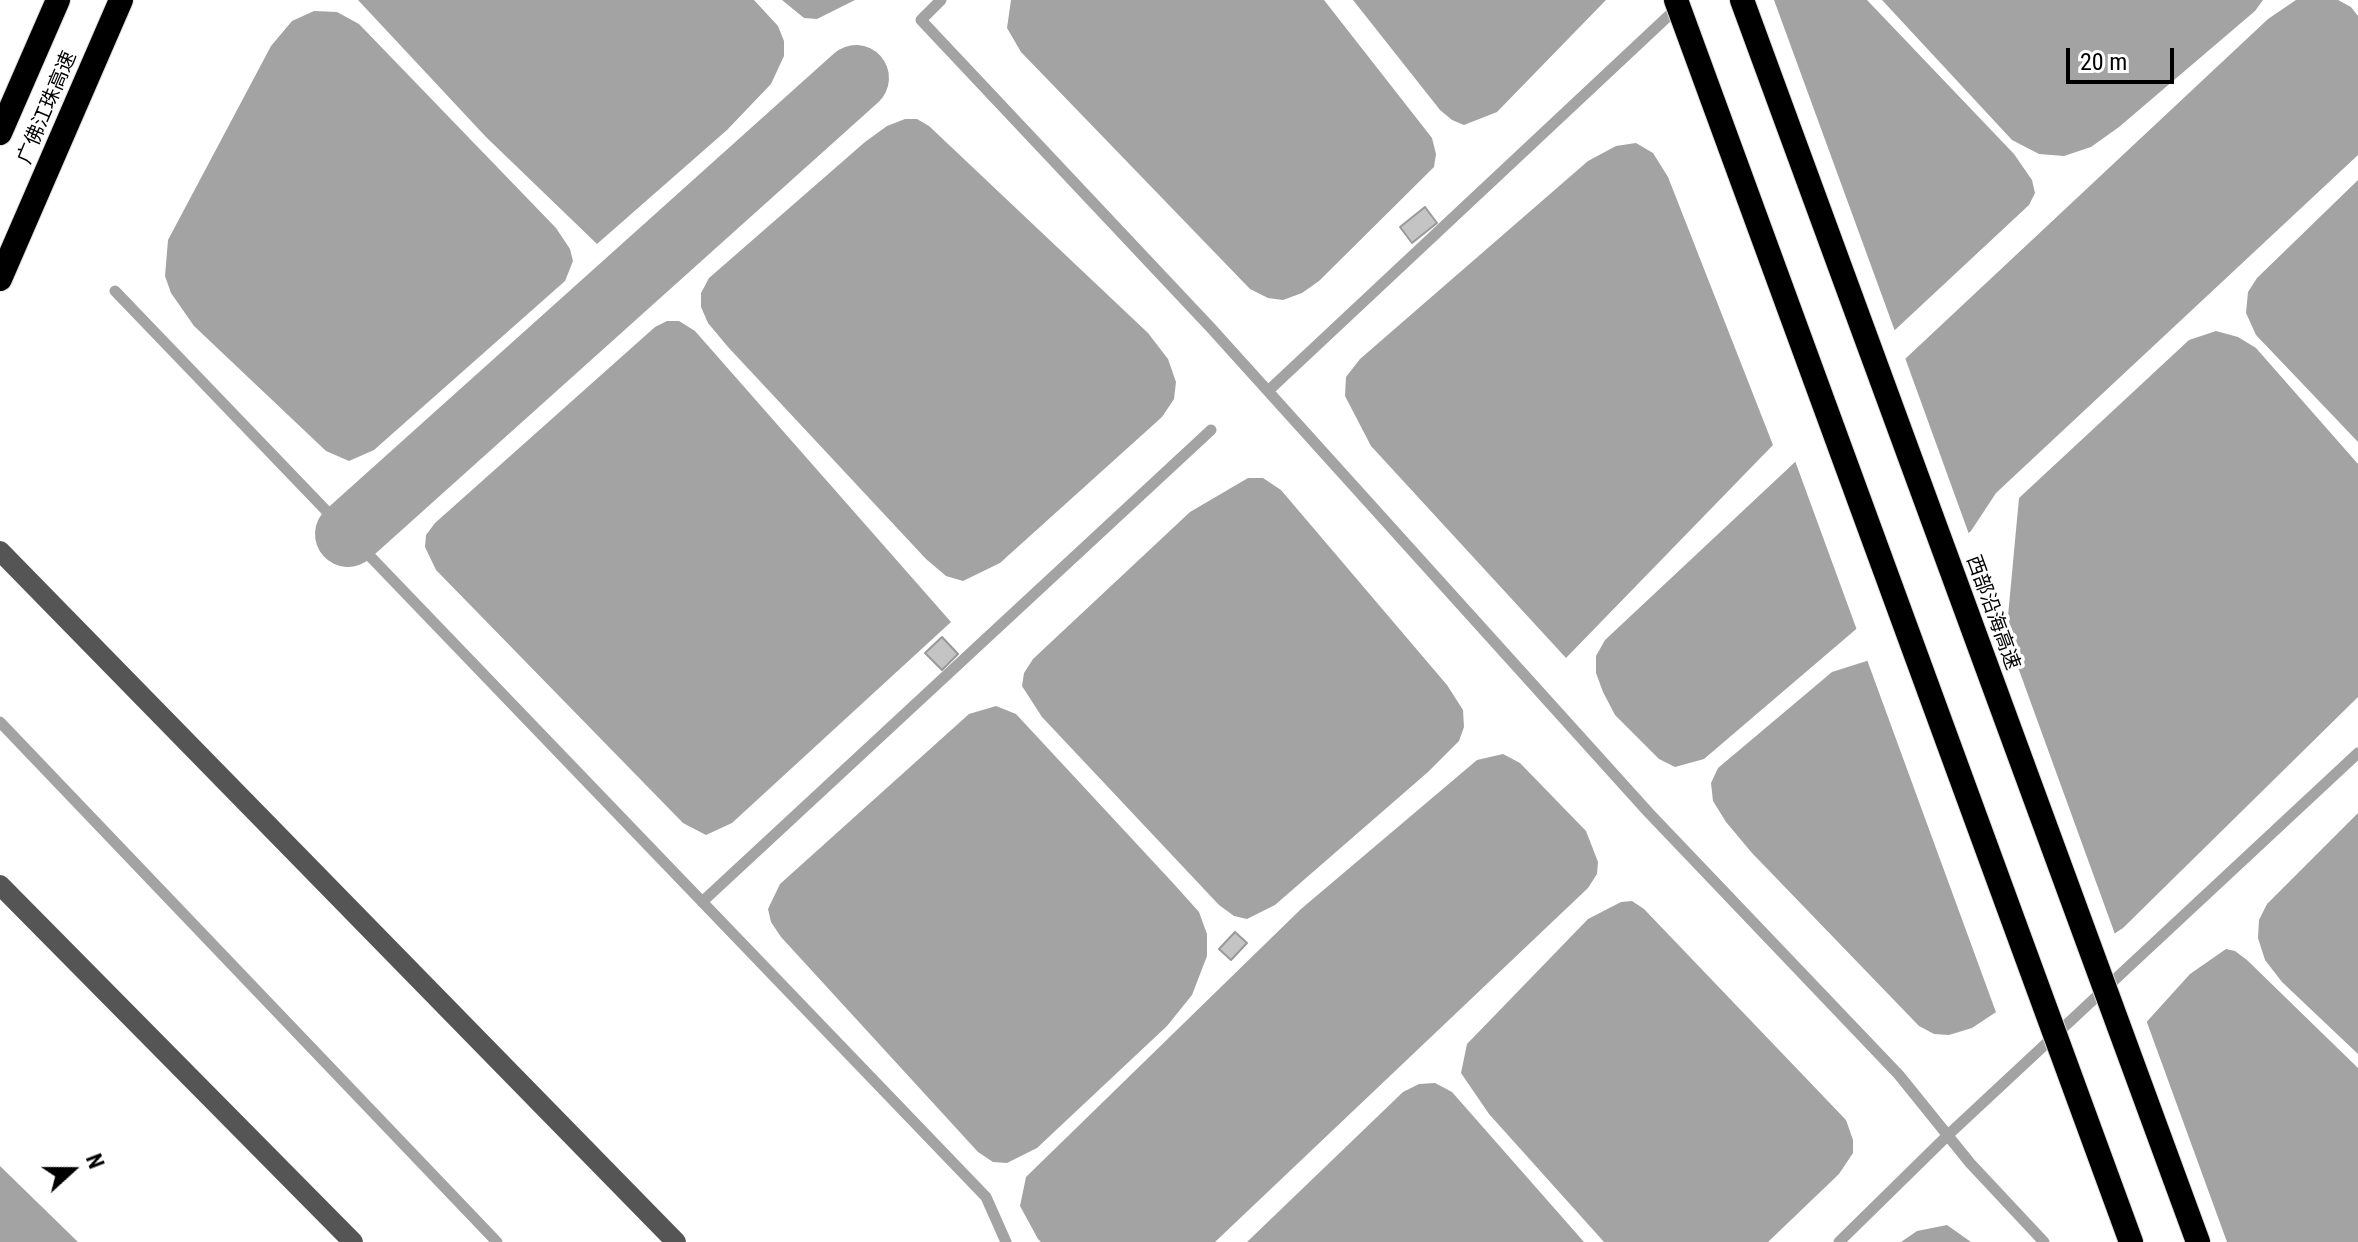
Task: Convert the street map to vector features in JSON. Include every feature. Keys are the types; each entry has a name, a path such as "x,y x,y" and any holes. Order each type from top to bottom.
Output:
{"highway":[{"name":"广佛江珠高速","path":"0,133 58,0"},
{"name":"广佛江珠高速","path":"0,279 121,0"},
{"path":"1676,0 2131,1242"},
{"name":"西部沿海高速","path":"1742,0 2198,1242"}],"street":[{"path":"0,551 676,1242"},
{"path":"0,885 353,1242"}],"shaded area":[{"path":"358,0 754,0 778,26 784,41 784,56 771,84 727,130 597,244 486,137"},
{"path":"782,0 855,0 817,19 804,18"},
{"path":"1011,0 1324,0 1432,138 1436,154 1434,167 1319,281 1302,293 1283,300 1268,298 1250,289 1021,52 1007,28"},
{"path":"1353,0 1606,0 1497,112 1464,125 1440,110"},
{"path":"1773,0 1867,0 2014,154 2032,180 2035,193 2029,205 1837,384"},
{"path":"1882,0 2263,0 2255,11 2119,127 2091,147 2064,156 2039,154 2012,140"},
{"path":"2296,0 2338,0 2351,7 2358,16 2358,155 1996,493 1971,531 1704,759 1675,767 1659,759 1615,715 1603,692 1596,673 1596,656 1605,640 2268,19"},
{"path":"314,11 337,12 359,24 556,228 570,249 573,261 565,281 374,450 349,461 326,451 194,326 171,293 165,276 168,240 271,46 292,21"},
{"path":"905,119 917,119 929,126 1148,333 1168,359 1176,382 1174,399 1162,417 1000,563 963,581 946,576 926,559 728,347 708,323 701,307 701,293 709,278 865,142 887,126"},
{"path":"1636,143 1653,153 1668,177 1773,445 1566,658 1371,446 1345,396 1346,377 1360,359 1588,161 1616,146"},
{"path":"2358,180 2358,442 2256,335 2246,313 2248,292 2257,278"},
{"path":"667,321 679,321 695,331 951,622 732,823 706,835 683,823 436,570 425,547 426,535 435,523 655,327"},
{"path":"2216,331 2238,337 2256,348 2358,464 2358,697 2123,928 1972,1028 1949,1035 1934,1034 1919,1026 1752,853 1713,801 1711,783 1718,768 1832,672 2008,616 2019,498 2189,340"},
{"path":"1248,478 1263,478 1281,490 1447,685 1463,710 1464,727 1459,741 1428,772 1275,905 1247,919 1234,916 1219,905 1042,717 1022,686 1024,673 1033,659 1190,512"},
{"path":"996,706 1016,714 1173,883 1199,912 1207,934 1207,956 1192,995 1167,1026 1037,1148 1007,1163 993,1162 978,1152 781,937 771,922 768,909 780,884 969,714"},
{"path":"1503,754 1520,763 1586,831 1598,862 1597,874 1588,888 1215,1242 1041,1242 1020,1206 1026,1177 1301,909 1477,760"},
{"path":"2358,813 2358,1054 2282,982 2265,960 2258,938 2259,920 2267,904"},
{"path":"1632,901 1644,909 1846,1120 1853,1140 1853,1153 1839,1174 1768,1242 1604,1242 1489,1114 1461,1073 1467,1044 1588,919 1621,902"},
{"path":"2226,949 2235,951 2247,960 2358,1068 2358,1242 2182,1242 2084,1091 2190,974"},
{"path":"1435,1083 1452,1092 1584,1242 1247,1242 1403,1092 1419,1084"},
{"path":"0,1166 78,1242 0,1242"},
{"path":"1947,1225 1971,1242 1901,1242 1917,1231"}],"pier":[{"path":"1767,0 1774,0 1896,334 1837,388 1788,293 1747,121 1762,7"},
{"path":"1904,355 1970,537 1858,633 1794,458"},
{"path":"1999,615 2116,937 1997,1015 1866,657"},
{"path":"2145,1017 2227,1242 2177,1242 2080,1093"}],"building":[{"path":"1425,207 1437,223 1412,243 1400,227"},
{"path":"942,637 958,654 942,670 925,653"},
{"path":"1235,932 1247,943 1231,960 1219,949"}],"waterway":[{"path":"941,0 921,20 1211,328 1649,813 1899,1075 1970,1163 2044,1242"},
{"path":"1268,391 1679,6"},
{"path":"348,534 856,78"},
{"path":"115,291 986,1197 1006,1242"},
{"path":"702,902 1211,430"},
{"path":"0,722 497,1242"},
{"path":"1839,1242 1948,1135 2358,753"}]}
